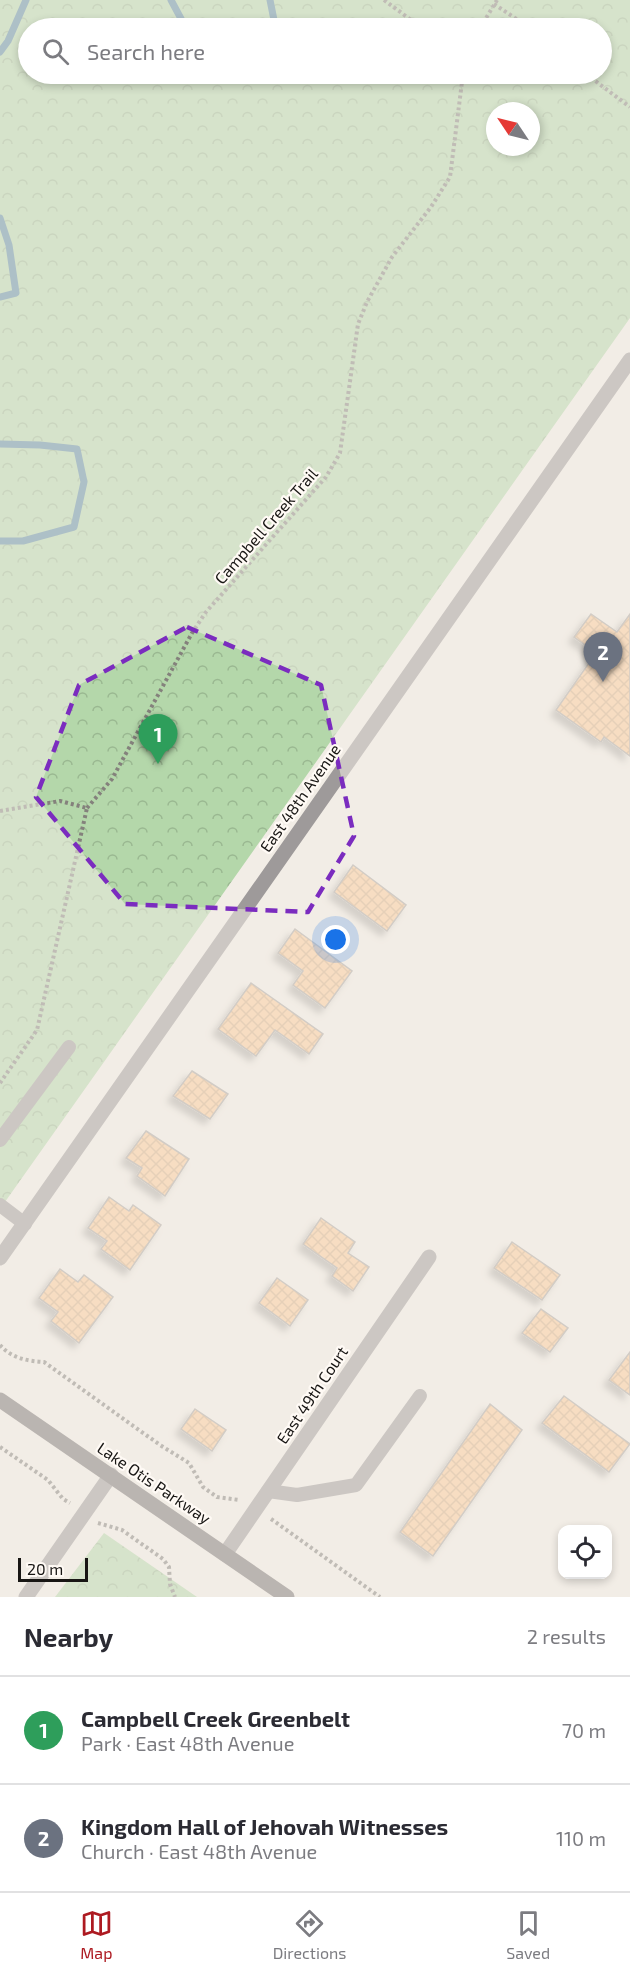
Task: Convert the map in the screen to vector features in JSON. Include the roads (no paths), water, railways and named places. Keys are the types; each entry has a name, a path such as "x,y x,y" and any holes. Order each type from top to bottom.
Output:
{"main road":[{"name":"Lake Otis Parkway","path":"0,1400 287,1597"}],"street":[{"name":"East 48th Avenue","path":"0,1258 630,360"},
{"name":"East 49th Court","path":"225,1554 429,1257"},
{"path":"26,1597 111,1475"}],"lane":[{"path":"0,1140 69,1047"},
{"path":"0,1205 25,1224"},
{"path":"268,1491 297,1495 356,1485 420,1396"}],"waterway":[{"path":"18,18 26,0"},
{"path":"171,0 181,18"},
{"path":"270,0 274,18"},
{"path":"0,52 8,41 18,18"},
{"path":"0,218 9,245 16,293 0,297"},
{"path":"0,444 77,449 84,482 74,527 23,541 0,541"}],"place":[{"name":"Kingdom Hall of Jehovah Witnesses","path":"603,682"},
{"name":"Campbell Creek Greenbelt","path":"158,764"}]}
